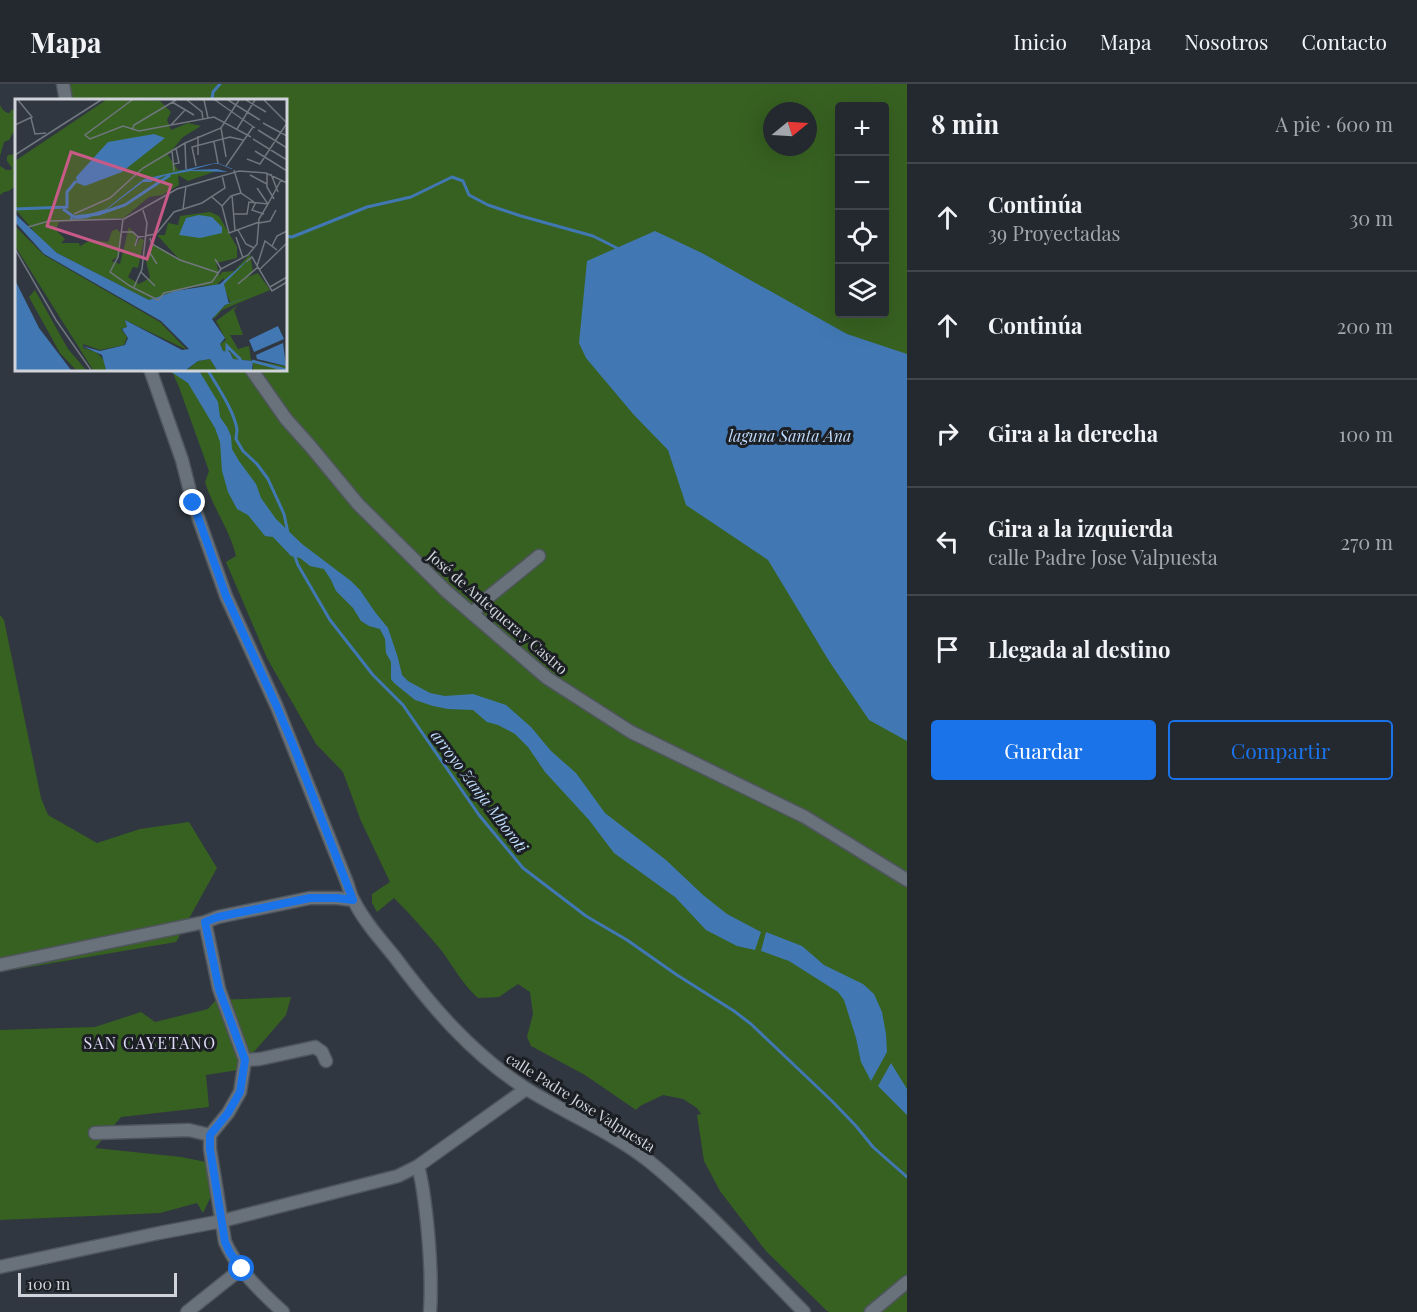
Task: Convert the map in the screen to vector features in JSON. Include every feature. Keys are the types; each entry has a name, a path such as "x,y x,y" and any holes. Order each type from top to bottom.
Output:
{"street":[{"path":"63,84 66,99"},
{"name":"calle Padre Jose Valpuesta","path":"150,370 226,596 281,717 353,900 429,1002 466,1041 526,1089 630,1148 650,1162 804,1312"},
{"name":"José de Antequera y Castro","path":"252,370 286,419 358,504 446,591 547,678 632,732 805,817 907,880"},
{"path":"473,614 486,599 539,556"},
{"path":"0,965 310,898 353,900"},
{"path":"205,922 219,989 245,1060 240,1092 228,1113 210,1135 210,1149 225,1242 242,1269 263,1294 283,1312"},
{"path":"245,1060 315,1047 322,1052 326,1061"},
{"path":"0,1267 222,1221 398,1176 418,1166 526,1089"},
{"path":"95,1133 189,1130 210,1135"},
{"path":"418,1166 430,1254 430,1312"},
{"path":"187,1312 242,1269"},
{"path":"871,1312 907,1282"}],"green space":[{"path":"66,84 907,84 907,1312 827,1311 766,1251 720,1191 704,1161 697,1115 701,1114 697,1108 683,1099 663,1095 636,1110 585,1075 531,1046 527,1037 533,1014 530,992 518,984 499,997 478,998 441,950 394,898 377,912 372,903 372,894 390,882 361,821 343,772 316,744 267,658 226,562 236,556 205,482 209,471 171,370 286,370 286,99 72,99"},
{"path":"0,105 4,111 9,113 15,109 15,132 4,142 0,156"},
{"path":"15,154 15,188 0,195 0,166 6,170 12,168 7,161 8,155"},
{"path":"0,615 4,620 41,798 48,815 97,843 140,829 189,822 217,868 176,942 0,972"},
{"path":"291,997 286,1015 238,1070 206,1075 209,1107 121,1117 95,1148 181,1157 206,1162 213,1192 203,1213 197,1203 160,1213 0,1220 0,1030 95,1027 141,1012 155,1022 208,1009 216,1000"}],"water":[{"name":"laguna Santa Ana","path":"655,231 702,253 847,334 907,354 907,741 869,720 829,661 768,560 686,505 668,450 634,415 586,358 579,343 587,261"},
{"path":"168,370 199,370 218,402 220,417 231,436 232,449 256,484 261,498 276,519 302,544 360,590 388,628 402,675 408,681 430,693 445,696 473,694 506,705 576,773 605,813 666,860 727,914 761,932 755,950 737,946 706,930 675,897 614,853 589,820 545,772 528,747 515,734 487,722 473,710 448,709 415,700 394,683 391,679 391,662 386,653 385,639 380,629 361,621 353,608 336,591 324,569 310,566 300,558 291,556 273,537 265,536 248,515 237,509 228,492 222,471 220,442 215,428 188,383"},
{"path":"766,932 802,946 824,965 863,984 874,994 882,1012 887,1052 871,1081 861,1062 844,1000 838,992 789,961 761,951"},
{"path":"891,1063 907,1089 907,1115 878,1086"}],"waterway":[{"path":"212,99 213,92 220,84"},
{"path":"286,236 292,237 367,207 411,197 452,177 463,181 469,195 488,205 593,236 619,249"},
{"name":"arroyo Zanja Mboroti","path":"208,370 233,415 237,430 236,439 243,451 268,479 284,514 288,533"},
{"name":"arroyo Zanja Mboroti","path":"294,554 330,620 373,675 403,705 479,815 523,868 586,916 627,940 751,1024 833,1102 873,1147 907,1177"}],"district":[{"name":"SAN CAYETANO","path":"150,1042"}],"route":[{"path":"193,503 226,596 293,745 353,900 310,898 218,917 205,922 219,989 245,1060 240,1092 228,1113 210,1135 210,1149 225,1242 242,1269"}]}
